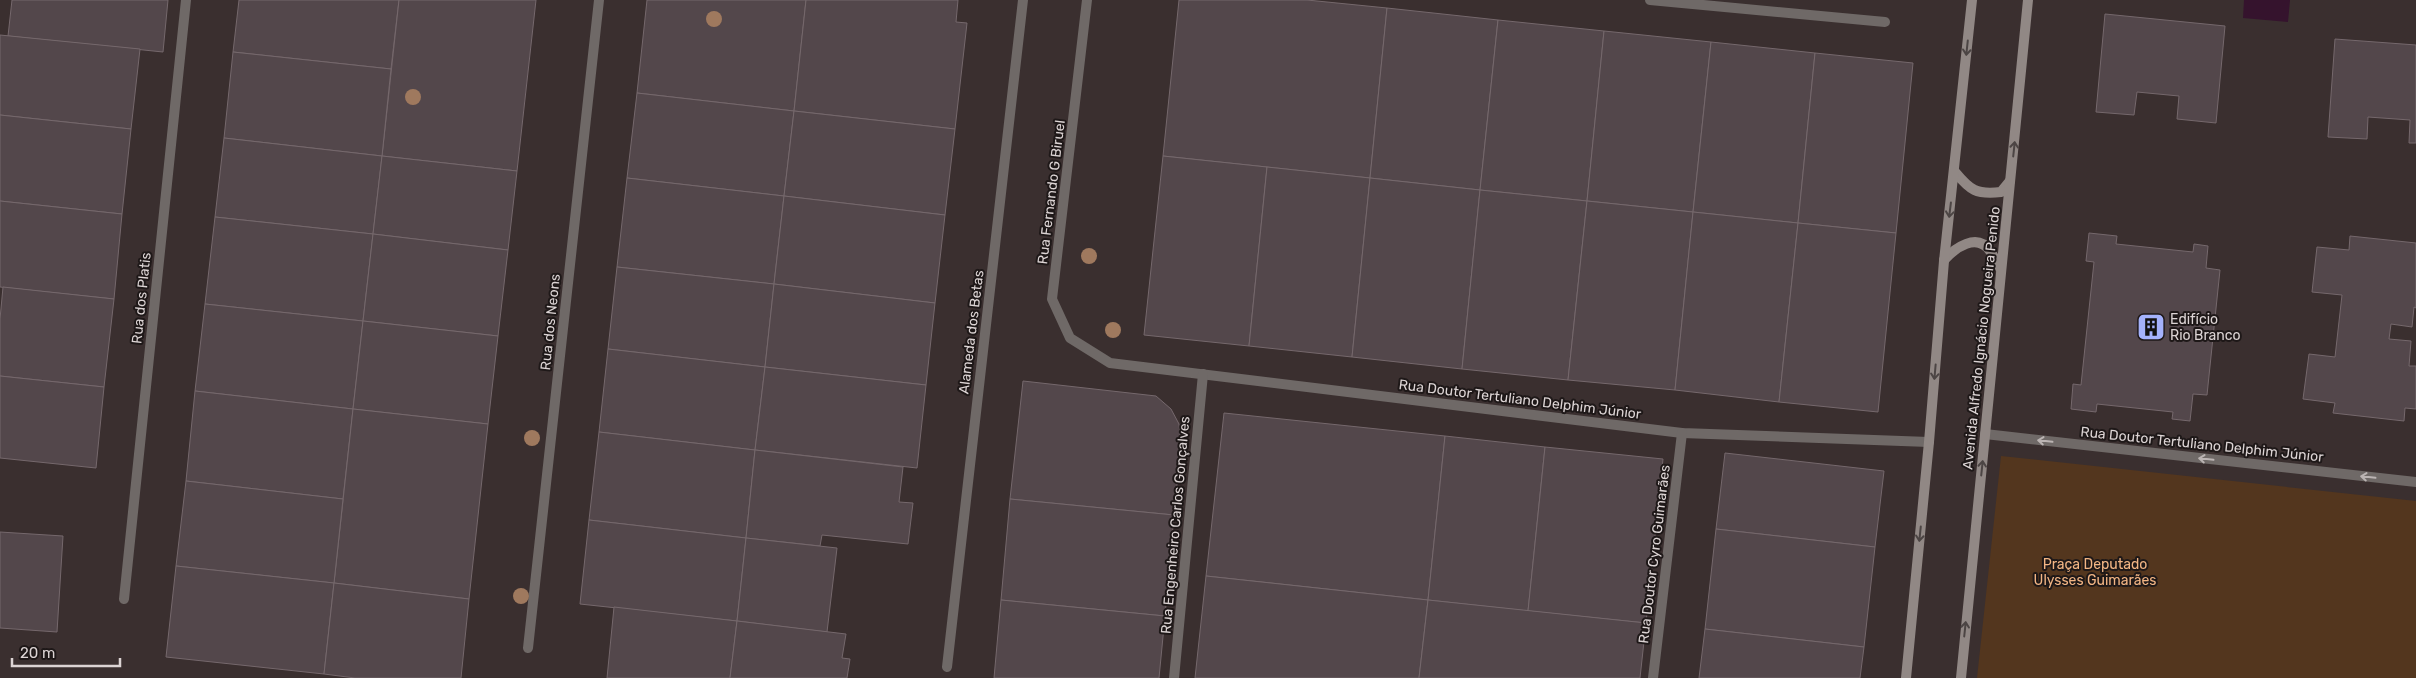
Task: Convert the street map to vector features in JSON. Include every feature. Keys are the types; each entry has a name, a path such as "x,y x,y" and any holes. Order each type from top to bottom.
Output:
{"street":[{"name":"Rua dos Platis","path":"124,600 186,0"},
{"name":"Rua dos Neons","path":"528,648 599,0"},
{"name":"Alameda dos Betas","path":"947,667 1023,0"},
{"name":"Rua Fernando G Biruel","path":"1087,0 1052,299 1070,338 1110,363"},
{"path":"1650,0 1885,22"},
{"path":"1906,678 1944,261 1972,0"},
{"name":"Avenida Alfredo Ignácio Nogueira Penido","path":"1961,678 2028,0"},
{"path":"1955,172 1968,188 1978,192 2000,192 2010,181"},
{"path":"1944,261 1954,248 1967,243 1977,243 1990,249 2000,269"},
{"name":"Rua Doutor Tertuliano Delphim Júnior","path":"1110,363 1682,433 1929,442"},
{"name":"Rua Engenheiro Carlos Gonçalves","path":"1174,678 1203,374"},
{"name":"Rua Doutor Cyro Guimarães","path":"1653,678 1682,433"},
{"name":"Rua Doutor Tertuliano Delphim Júnior","path":"1985,434 2416,482"}],"green space":[{"name":"Praça Deputado Ulysses Guimarães","path":"2001,456 2416,501 2416,678 1977,678"}],"shaded area":[{"path":"2244,0 2290,0 2288,22 2243,18"}],"building":[{"path":"12,0 168,0 163,52 8,36"},
{"path":"239,0 399,0 391,69 233,52"},
{"path":"399,0 536,0 517,171 382,156"},
{"path":"647,0 806,0 794,111 637,93"},
{"path":"806,0 958,0 956,22 967,23 955,129 794,111"},
{"path":"1179,0 1307,0 1387,8 1370,178 1163,156"},
{"path":"1387,8 1498,20 1480,190 1370,178"},
{"path":"2105,14 2225,26 2216,123 2177,119 2179,96 2137,92 2134,115 2096,112"},
{"path":"1498,20 1604,31 1587,201 1480,190"},
{"path":"1604,31 1711,42 1693,212 1587,201"},
{"path":"0,35 140,49 131,129 0,115"},
{"path":"2335,39 2416,45 2416,143 2409,143 2410,120 2368,117 2367,139 2328,137"},
{"path":"1711,42 1815,53 1798,223 1693,212"},
{"path":"233,52 391,69 382,156 224,138"},
{"path":"1815,53 1913,63 1896,233 1798,223"},
{"path":"637,93 794,111 784,196 627,178"},
{"path":"794,111 955,129 945,215 784,196"},
{"path":"0,115 131,129 122,214 0,201"},
{"path":"224,138 382,156 373,234 215,217"},
{"path":"382,156 517,171 508,250 373,234"},
{"path":"1163,156 1267,167 1249,346 1144,335"},
{"path":"1267,167 1370,178 1352,357 1249,346"},
{"path":"627,178 784,196 774,284 617,267"},
{"path":"1370,178 1480,190 1462,369 1352,357"},
{"path":"1480,190 1587,201 1568,380 1462,369"},
{"path":"784,196 945,215 935,303 774,284"},
{"path":"0,201 122,214 114,299 0,287"},
{"path":"1587,201 1693,212 1675,390 1568,380"},
{"path":"1693,212 1798,223 1779,402 1675,390"},
{"path":"215,217 373,234 363,321 205,304"},
{"path":"1798,223 1896,233 1878,412 1779,402"},
{"name":"Edifício Rio Branco","path":"2089,233 2117,236 2116,244 2193,252 2194,244 2208,246 2206,268 2220,270 2207,395 2193,394 2190,421 2172,419 2173,412 2097,404 2096,412 2071,409 2073,384 2081,385 2094,262 2086,261"},
{"path":"373,234 508,250 498,336 363,321"},
{"path":"2350,236 2416,243 2416,308 2414,307 2412,327 2391,324 2389,339 2411,341 2409,366 2416,366 2416,409 2405,408 2404,421 2333,413 2335,403 2303,399 2309,354 2335,357 2342,295 2312,292 2317,247 2349,250"},
{"path":"617,267 774,284 765,367 608,349"},
{"path":"774,284 935,303 926,385 765,367"},
{"path":"3,287 114,299 104,387 0,376 0,319"},
{"path":"205,304 363,321 353,409 195,391"},
{"path":"363,321 498,336 488,424 353,409"},
{"path":"608,349 765,367 755,450 599,432"},
{"path":"765,367 926,385 917,468 755,450"},
{"path":"0,376 104,387 96,468 0,458"},
{"path":"1023,381 1156,396 1171,409 1179,424 1181,445 1174,515 1010,499"},
{"path":"195,391 353,409 343,499 186,481"},
{"path":"353,409 488,424 469,599 334,583"},
{"path":"1224,413 1445,436 1428,600 1206,576"},
{"path":"599,432 755,450 746,538 589,520"},
{"path":"1445,436 1545,447 1528,611 1428,600"},
{"path":"1545,447 1663,459 1646,623 1528,611"},
{"path":"755,450 903,467 899,502 913,503 908,544 822,535 820,546 746,538"},
{"path":"1725,453 1884,471 1875,547 1716,529"},
{"path":"186,481 343,499 334,583 176,566"},
{"path":"1010,499 1174,515 1165,616 1001,600"},
{"path":"589,520 746,538 737,621 580,604"},
{"path":"1716,529 1875,547 1864,647 1705,629"},
{"path":"0,532 63,536 57,632 0,628"},
{"path":"746,538 837,548 827,632 737,621"},
{"path":"176,566 334,583 324,674 166,657"},
{"path":"1206,576 1428,600 1419,678 1195,678"},
{"path":"334,583 469,599 461,678 355,678 324,674"},
{"path":"1001,600 1165,616 1159,678 994,678"},
{"path":"1428,600 1646,623 1640,678 1419,678"},
{"path":"614,607 737,621 730,678 607,678"},
{"path":"737,621 846,634 842,658 850,659 847,678 730,678"},
{"path":"1705,629 1864,647 1860,678 1699,678"}],"place":[{"name":"Edifício Rio Branco","path":"2151,327"}]}
